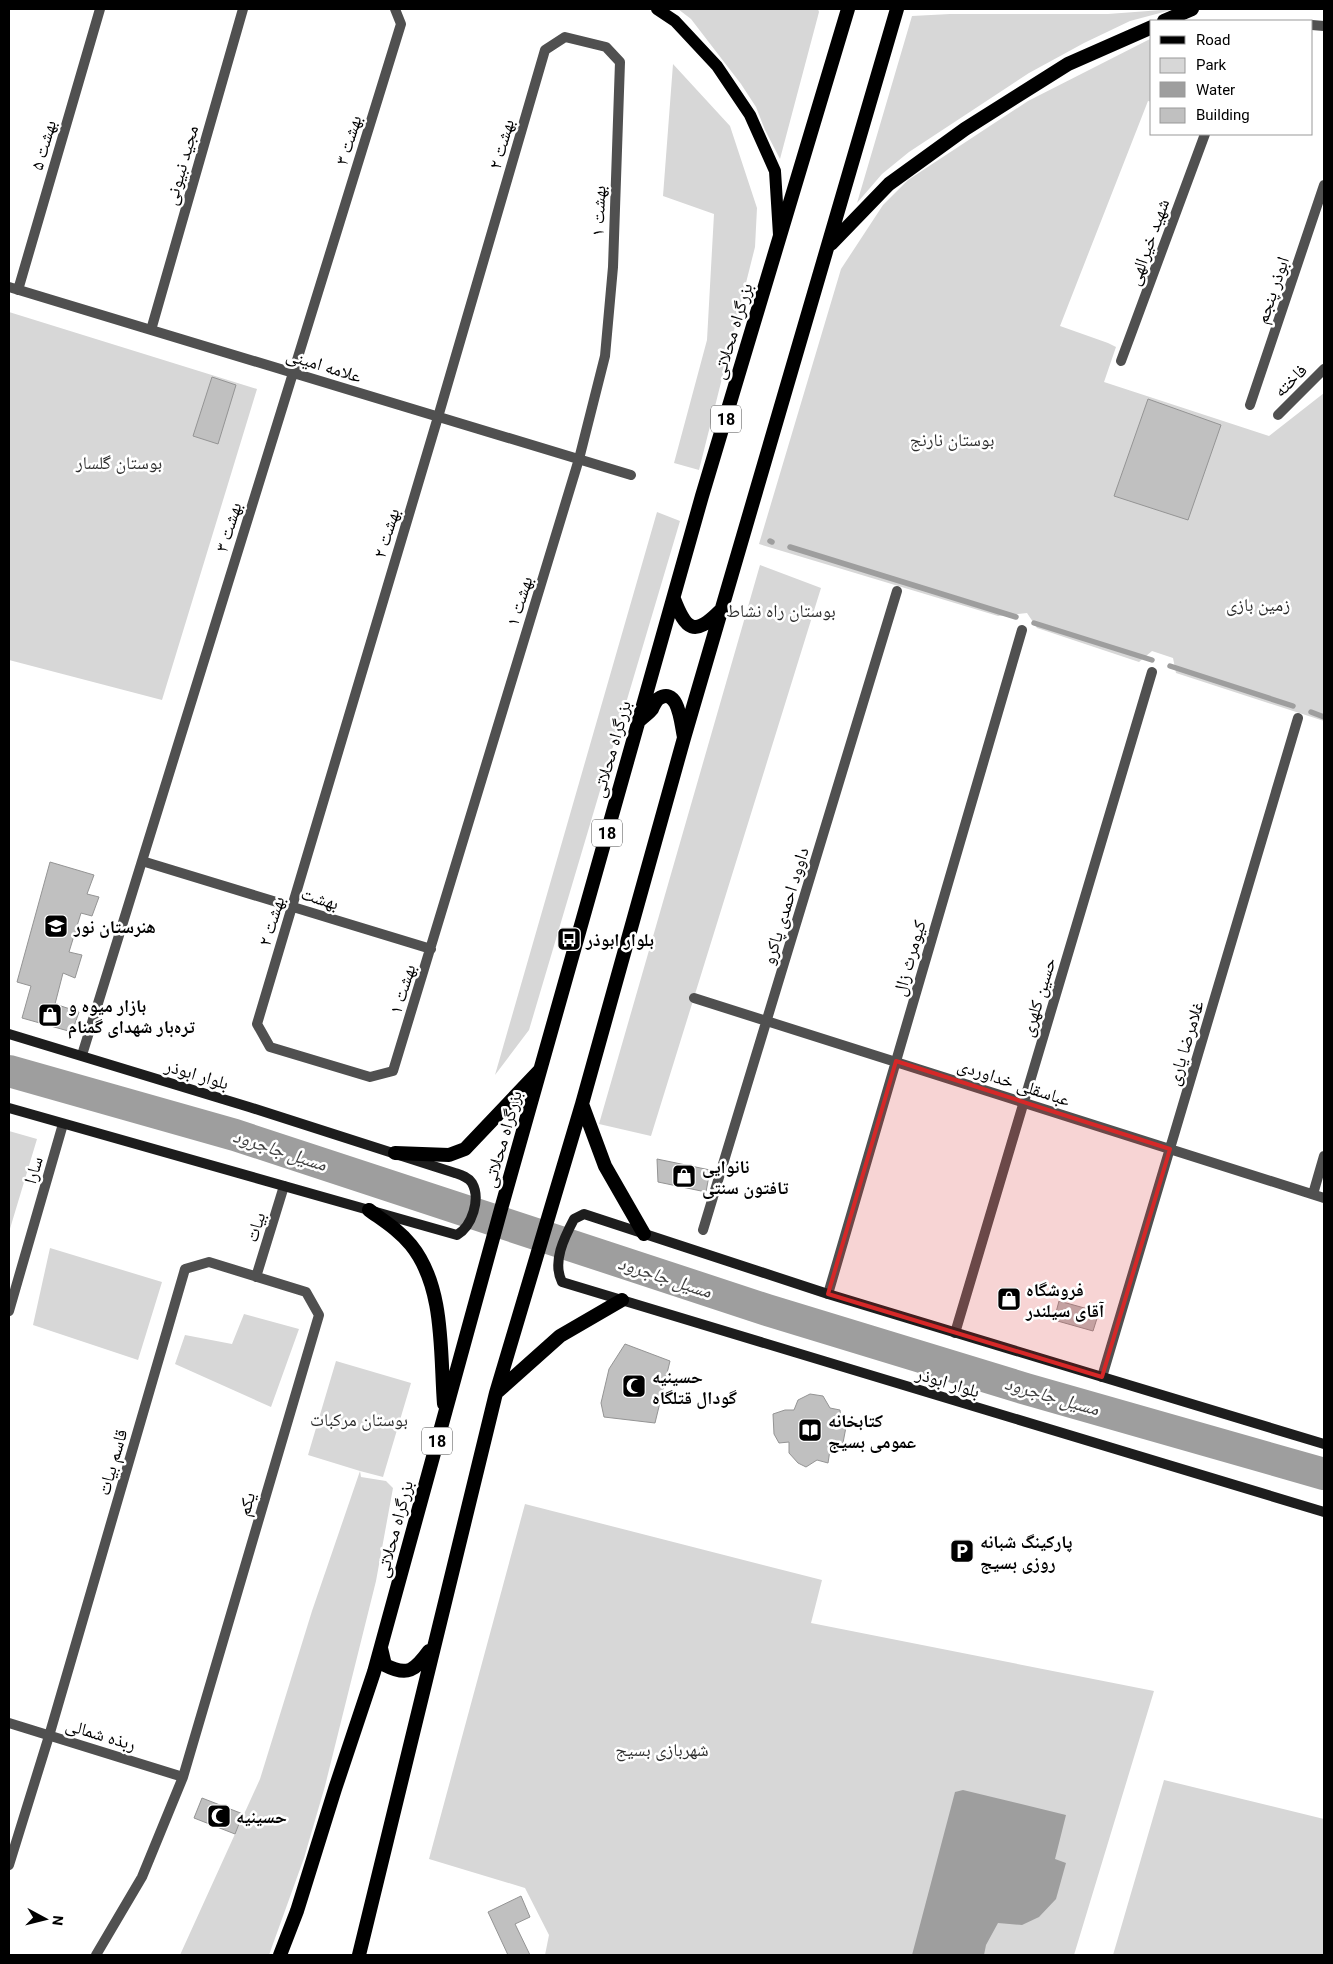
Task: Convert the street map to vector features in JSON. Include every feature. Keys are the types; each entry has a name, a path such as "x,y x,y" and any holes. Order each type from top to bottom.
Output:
{"highway":[{"name":"بزرگراه محلاتی","path":"280,1955 297,1911 381,1646 501,1209 639,721 848,9"},
{"path":"359,1955 382,1868 434,1644 496,1393 582,1104 684,738 897,9"},
{"path":"1166,20 1192,9"},
{"path":"829,246 889,184 965,129 1068,64 1150,28"},
{"path":"674,599 681,619 686,624 694,627 708,623 721,610"},
{"path":"639,721 656,701 662,698 672,698 678,704 684,738"},
{"path":"395,1153 449,1155 465,1149 541,1068"},
{"path":"582,1104 605,1166 644,1234"},
{"path":"369,1210 396,1229 412,1246 429,1278 437,1314 445,1415"},
{"path":"496,1393 560,1336 622,1300"},
{"path":"381,1646 385,1665 396,1670 408,1671 419,1665 434,1644"}],"main road":[{"path":"657,9 675,21 717,66 750,115 775,171 779,240"},
{"name":"بلوار ابوذر","path":"9,1034 82,1055 455,1173 468,1178 472,1183 476,1201 467,1228 457,1235 9,1108"},
{"name":"بلوار ابوذر","path":"644,1234 584,1214 574,1219 568,1231 559,1258 557,1273 562,1282 1324,1512"},
{"path":"644,1234 828,1294 1324,1444"}],"street":[{"name":"بهشت ۵","path":"13,288 100,9"},
{"name":"مجید نبیونی","path":"150,330 244,9"},
{"name":"بهشت ۳","path":"82,1055 401,24 395,9"},
{"name":"بهشت ۱","path":"257,1024 270,1047 370,1077 393,1071 579,459 605,356 613,267 620,62 606,47 565,37 545,50"},
{"name":"بهشت ۲","path":"257,1024 545,50"},
{"name":"شهید خیرالهی","path":"1121,361 1205,135"},
{"name":"ابوذر پنجم","path":"1250,405 1324,185"},
{"name":"علامه امینی","path":"13,288 630,475"},
{"name":"فاخته","path":"1278,414 1324,369"},
{"name":"داوود احمدی پاکرو","path":"703,1230 897,591"},
{"name":"کیومرث زال","path":"828,1294 1022,630"},
{"name":"حسین کلهری","path":"955,1332 1152,672"},
{"name":"غلامرضا یاری","path":"1102,1377 1298,718"},
{"name":"بهشت","path":"142,861 431,949"},
{"name":"عباسقلی خداوردی","path":"694,998 1324,1198"},
{"name":"سارا","path":"9,1311 63,1124"},
{"path":"1313,1194 1324,1156"},
{"name":"بیات","path":"256,1277 284,1186"},
{"name":"قاسم بیات","path":"48,1736 185,1269 209,1262 256,1277"},
{"name":"یکم","path":"96,1955 142,1877 183,1776 318,1315 306,1292 256,1277"},
{"name":"ربذه شمالی","path":"9,1724 183,1776"},
{"path":"9,1866 48,1736"}],"highlighted area":[{"path":"896,1061 1170,1149 1102,1377 828,1294"}],"green space":[{"path":"678,9 818,9 819,12 780,159 756,107 741,84 691,19"},
{"path":"1175,9 1130,21 1029,73 909,152 882,174 857,203 912,16 950,14 1108,14"},
{"name":"بوستان نارنج","path":"1150,39 1150,102 1148,101 1060,326 1116,347 1104,382 1269,436 1324,393 1324,721 1176,673 1173,658 1152,651 1139,662 1037,628 1027,613 998,616 759,544 841,269 883,205 908,180 1028,101"},
{"path":"673,64 730,126 757,208 755,247 699,470 674,463 707,340 714,214 663,196"},
{"name":"بوستان گلسار","path":"9,312 257,389 162,700 9,660"},
{"path":"657,512 680,521 529,1030 495,1075"},
{"name":"بوستان راه نشاط","path":"760,565 821,588 651,1136 599,1124"},
{"path":"9,1131 37,1139 9,1232"},
{"path":"50,1248 162,1282 138,1360 33,1325"},
{"path":"244,1314 299,1329 271,1407 175,1364 185,1335 232,1344"},
{"name":"بوستان مرکبات","path":"336,1361 411,1383 383,1477 308,1455"},
{"path":"360,1471 361,1477 386,1481 393,1488 376,1581 325,1786 304,1858 269,1955 180,1955 260,1779 312,1611"},
{"name":"شهربازی بسیج","path":"525,1504 822,1580 811,1623 1154,1691 1074,1955 545,1955 549,1935 525,1888 429,1859"},
{"path":"1164,1780 1324,1819 1324,1955 1113,1955"}],"water":[{"path":"963,1790 1066,1815 1055,1859 1066,1863 1056,1899 1039,1917 1022,1925 998,1923 986,1945 984,1955 912,1955 955,1792"}],"building":[{"path":"212,377 236,385 218,444 193,436"},
{"path":"1148,399 1221,425 1188,520 1114,496"},
{"path":"50,862 94,875 87,894 99,897 92,916 81,913 69,952 82,955 75,978 63,973 55,1004 79,1012 72,1032 22,1018 31,986 17,982"},
{"name":"نانوایی تافتون سنتی","path":"657,1159 710,1170 706,1192 658,1182"},
{"path":"1059,1301 1099,1312 1093,1331 1054,1320"},
{"name":"حسینیه گودال قتلگاه","path":"625,1344 670,1361 655,1423 604,1417 601,1403 609,1369"},
{"name":"کتابخانه عمومی بسیج","path":"810,1394 823,1396 830,1408 840,1410 841,1420 846,1427 842,1448 830,1450 828,1463 817,1460 806,1467 798,1463 789,1453 789,1442 779,1443 774,1434 773,1414 785,1410 794,1410 798,1400"},
{"name":"حسینیه","path":"202,1798 243,1814 235,1834 194,1818"},
{"path":"521,1896 530,1917 515,1924 530,1955 508,1955 488,1912"}],"waterway":[{"path":"790,547 1016,617"},
{"path":"1034,623 1152,660"},
{"path":"1170,666 1293,706"},
{"path":"1311,712 1324,717"},
{"name":"مسیل جاجرود","path":"9,1071 235,1135 767,1310 1026,1389 1324,1474"}],"place":[{"name":"هنرستان نور","path":"56,926"},
{"name":"بلوار ابوذر","path":"569,939"},
{"name":"بازار میوه و تره‌بار شهدای گمنام","path":"50,1015"},
{"name":"نانوایی تافتون سنتی","path":"684,1176"},
{"name":"فروشگاه آقای سیلندر","path":"1009,1299"},
{"name":"حسینیه گودال قتلگاه","path":"634,1386"},
{"name":"کتابخانه عمومی بسیج","path":"810,1430"},
{"name":"پارکینگ شبانه روزی بسیج","path":"962,1551"},
{"name":"حسینیه","path":"219,1816"}],"park label":[{"name":"زمین بازی","path":"1258,604"}]}
